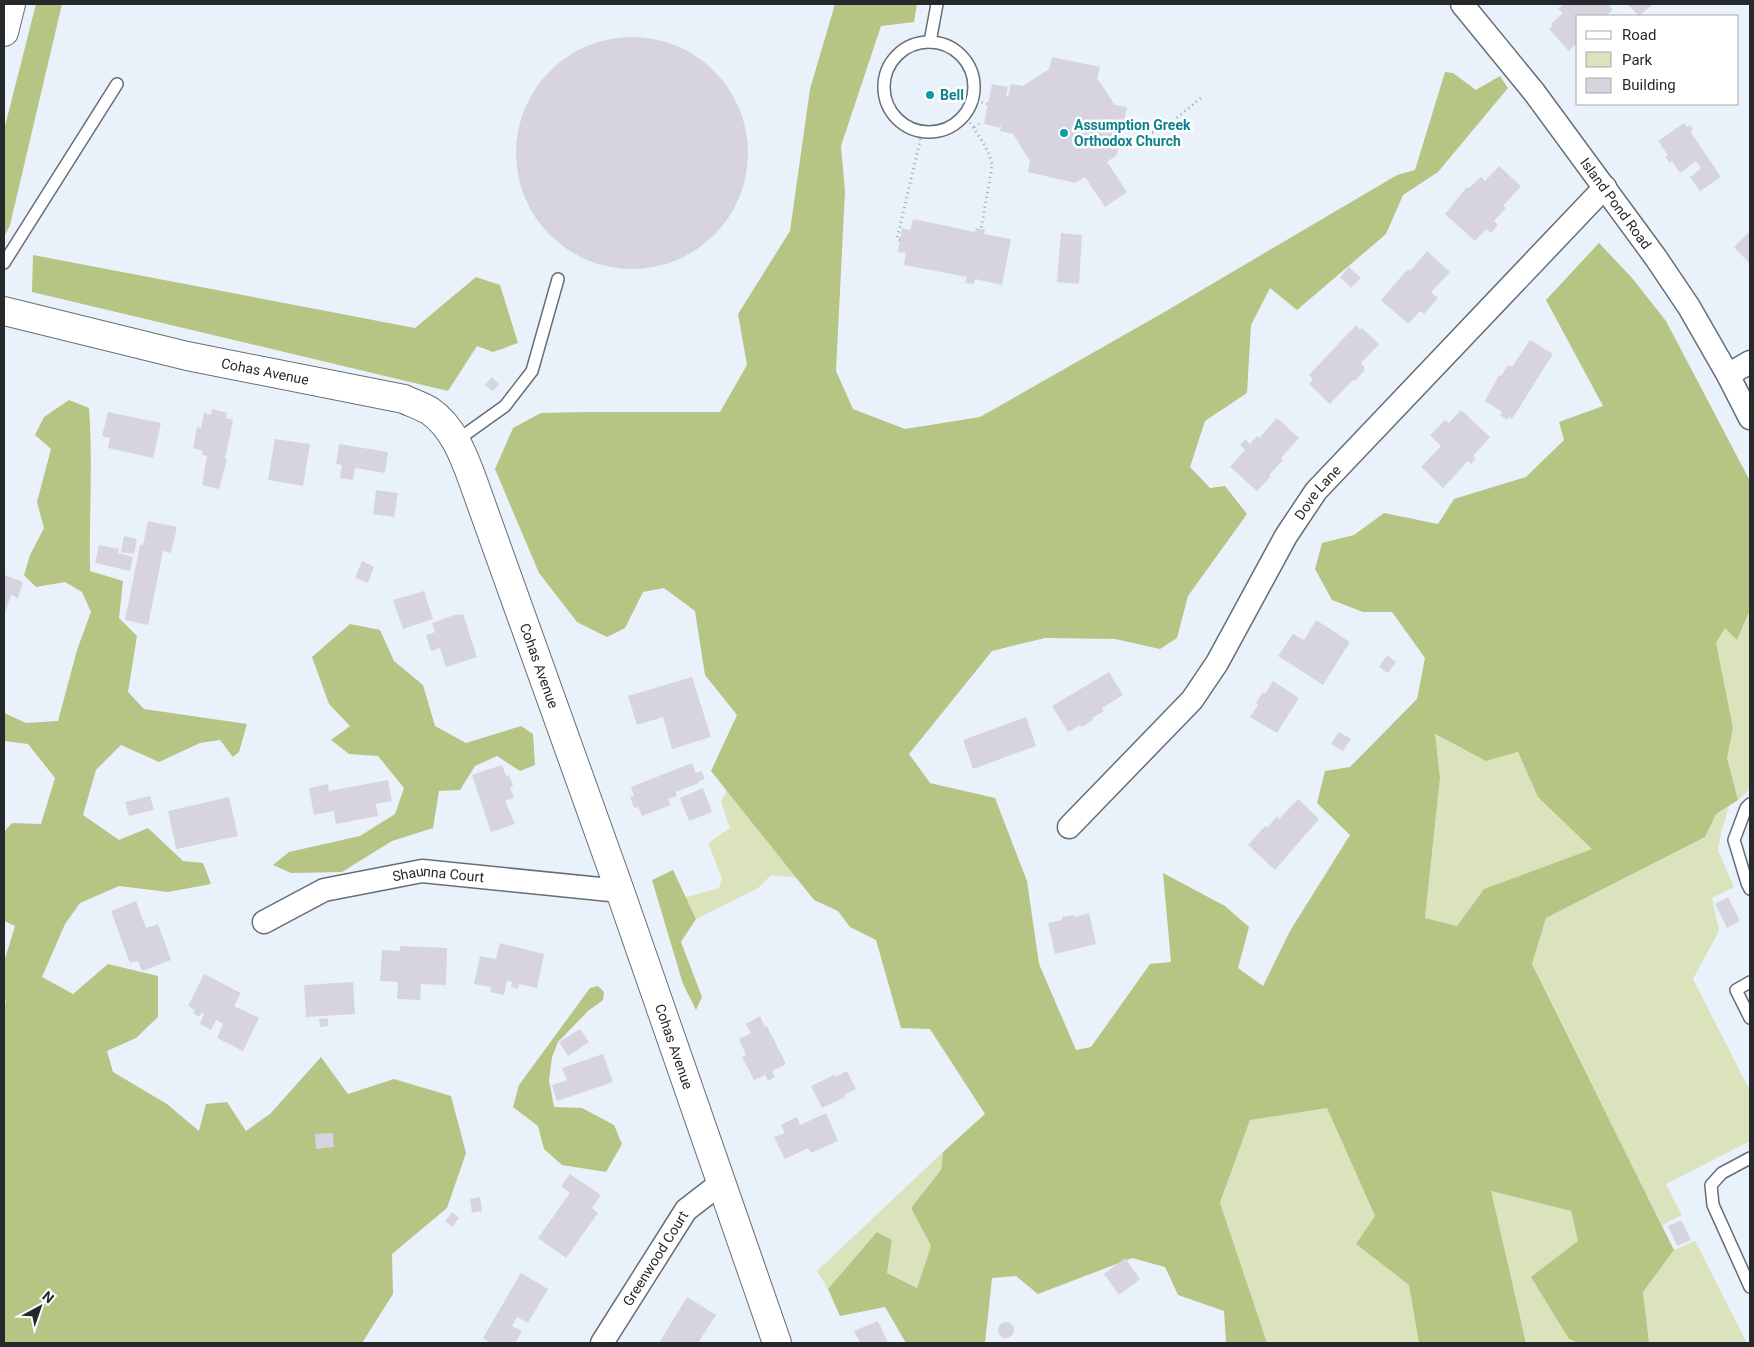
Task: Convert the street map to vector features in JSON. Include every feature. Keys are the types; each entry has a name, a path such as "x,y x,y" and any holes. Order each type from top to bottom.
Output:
{"street":[{"path":"4,32 11,4"},
{"name":"Island Pond Road","path":"1462,4 1534,92 1605,186 1689,307 1728,374 1750,418"},
{"name":"Dove Lane","path":"1069,827 1192,700 1217,664 1286,536 1316,491 1605,186"},
{"name":"Cohas Avenue","path":"4,311 187,356 404,399 430,411 449,430 463,454 473,481 620,891 777,1343"},
{"path":"1728,374 1750,362"},
{"name":"Shaunna Court","path":"264,922 324,890 422,871 620,891"},
{"name":"Greenwood Court","path":"602,1343 686,1210 721,1183"}],"lane":[{"path":"930,42 938,4"},
{"path":"930,42 945,45 959,53 969,65 974,80 972,100 958,122 945,130 931,133 922,132 903,125 893,115 886,102 883,88 885,73 892,60 902,50 916,44 930,42"},
{"path":"4,263 117,84"},
{"path":"456,442 505,406 532,371 558,279"},
{"path":"1750,804 1746,808 1734,840 1750,889"},
{"path":"1750,982 1736,990 1750,1018"},
{"path":"1750,1158 1722,1173 1711,1185 1713,1205 1750,1287"}],"path":[{"path":"1173,121 1202,97"},
{"path":"972,100 988,104"},
{"path":"964,115 974,127 992,161 981,229"},
{"path":"974,127 979,124"},
{"path":"1123,125 1155,133"},
{"path":"900,240 897,239 922,132"}],"green space":[{"path":"36,4 62,4 10,225 4,237 4,130"},
{"path":"835,4 917,4 914,22 881,26 841,146 845,191 836,371 853,409 905,429 980,417 1161,314 1397,175 1415,170 1445,72 1453,73 1476,90 1500,76 1508,88 1438,172 1403,195 1386,234 1297,310 1270,288 1251,325 1247,393 1205,421 1190,467 1210,488 1225,486 1247,514 1188,596 1177,638 1160,649 1115,639 1045,638 992,651 909,754 930,783 995,798 1027,881 1039,964 1076,1050 1091,1047 1150,964 1171,962 1163,873 1225,906 1249,927 1238,968 1263,986 1290,931 1350,835 1317,803 1325,771 1350,767 1417,699 1425,658 1392,612 1363,612 1332,600 1315,569 1322,543 1354,535 1384,513 1438,524 1454,499 1526,477 1564,440 1559,422 1603,406 1546,300 1599,243 1632,278 1666,321 1750,481 1750,610 1737,640 1725,628 1716,643 1733,728 1727,758 1738,800 1716,814 1705,837 1546,918 1532,964 1674,1250 1643,1292 1649,1343 1579,1343 1569,1339 1531,1277 1578,1241 1571,1211 1491,1191 1526,1343 1419,1343 1409,1285 1356,1244 1375,1216 1327,1108 1250,1120 1220,1203 1267,1343 1226,1343 1224,1311 1178,1295 1165,1267 1132,1258 1038,1294 1016,1276 992,1278 985,1343 906,1343 885,1307 840,1316 828,1289 877,1232 892,1240 887,1273 917,1288 931,1246 911,1208 941,1170 943,1152 985,1114 930,1029 901,1028 876,940 850,927 838,911 814,900 711,771 737,715 705,675 695,611 664,588 643,592 625,628 607,637 577,622 539,573 495,469 513,428 541,413 720,412 747,365 738,314 790,231 810,89","holes":["1435,734 1486,761 1518,752 1538,797 1592,849 1484,889 1457,926 1425,918 1440,778"]},
{"path":"33,255 415,328 476,277 500,285 518,343 493,352 477,346 448,391 32,292"},
{"path":"69,400 89,408 91,449 90,571 123,581 119,618 137,636 128,692 144,709 247,724 239,752 233,757 220,740 200,743 159,762 121,745 96,770 83,815 119,840 148,828 183,861 203,863 211,884 168,892 119,886 80,903 65,924 42,977 73,994 108,964 158,976 158,1017 136,1038 107,1051 113,1072 167,1104 199,1131 206,1104 227,1102 246,1131 270,1114 321,1057 348,1094 394,1079 451,1096 466,1153 447,1208 392,1254 393,1294 362,1343 4,1343 4,1004 6,1002 4,997 4,962 15,926 4,921 4,832 12,823 41,824 55,778 28,744 4,741 4,713 26,723 58,721 77,650 91,612 82,592 65,582 36,587 24,575 30,555 44,528 37,502 51,449 35,435 44,417"},
{"path":"1750,610 1750,789 1738,800 1727,758 1733,728 1716,643 1725,627 1737,640"},
{"path":"350,624 380,630 394,661 423,685 435,726 466,743 521,726 533,734 535,765 520,771 497,756 475,766 460,790 439,791 433,828 392,841 342,872 291,873 273,865 289,852 360,836 395,814 404,788 378,756 349,754 331,740 350,726 329,704 312,657"},
{"path":"1434,734 1486,761 1518,752 1538,797 1593,849 1484,889 1457,926 1425,918 1440,778"},
{"path":"727,790 797,878 771,875 758,888 696,919 686,897 719,888 722,878 708,843 730,828 721,802"},
{"path":"1729,806 1718,851 1734,887 1712,898 1719,931 1693,979 1750,1091 1750,1141 1666,1184 1682,1215 1662,1225 1532,964 1546,918 1705,837 1716,814"},
{"path":"673,870 696,919 681,942 702,997 696,1010 683,984 652,880"},
{"path":"598,986 604,992 603,1000 588,1011 558,1042 552,1057 549,1080 554,1107 582,1108 614,1125 622,1144 606,1172 562,1165 544,1149 538,1126 513,1107 519,1085 590,988"},
{"path":"1327,1108 1375,1216 1356,1244 1409,1285 1419,1343 1267,1343 1220,1204 1250,1120"},
{"path":"943,1152 941,1170 911,1208 931,1246 917,1288 887,1273 892,1240 878,1232 828,1289 817,1271"},
{"path":"1490,1191 1571,1211 1578,1241 1569,1339 1579,1343 1526,1343"},
{"path":"1695,1241 1747,1343 1649,1343 1643,1292 1674,1250"}],"building":[{"path":"1564,4 1612,4 1609,6 1613,10 1607,15 1576,15 1576,44 1569,51 1549,29 1553,25 1551,24 1563,13 1558,9"},
{"path":"1627,4 1653,4 1640,15"},
{"path":"632,37 666,42 676,46 687,51 714,71 734,98 739,109 743,119 748,153 743,187 739,197 734,208 714,235 687,255 676,260 666,264 632,269 598,264 588,260 577,255 550,235 530,208 525,197 521,187 516,153 521,119 525,109 530,98 550,71 577,51 588,46 598,42"},
{"name":"Assumption Greek Orthodox Church","path":"1052,57 1100,67 1097,78 1115,105 1127,107 1117,155 1107,162 1127,192 1105,207 1085,177 1075,183 1028,172 1030,161 1013,134 1000,131 1003,119 1000,128 984,124 992,84 1008,87 1006,96 1008,97 1011,84 1023,86 1049,69"},
{"path":"1684,123 1687,127 1690,125 1693,129 1690,131 1721,177 1700,191 1690,177 1701,168 1696,161 1680,173 1672,161 1670,163 1665,157 1668,155 1658,141"},
{"path":"1499,166 1521,186 1503,206 1506,208 1494,221 1498,225 1491,233 1486,229 1475,241 1445,214 1467,187 1469,188 1481,177 1485,181"},
{"path":"913,219 975,232 976,228 985,230 984,234 1011,239 1002,285 975,279 974,284 965,283 967,277 904,265 906,253 898,252 902,228 910,230"},
{"path":"1750,231 1750,264 1734,247"},
{"path":"1061,233 1082,235 1079,284 1057,282"},
{"path":"1427,251 1450,272 1431,292 1438,298 1424,314 1420,311 1408,324 1381,300 1408,269 1410,271"},
{"path":"1349,267 1361,278 1351,288 1340,277"},
{"path":"1356,325 1360,330 1362,328 1379,344 1361,363 1364,371 1330,404 1309,384 1313,379 1309,375"},
{"path":"1530,340 1553,354 1512,419 1509,417 1507,420 1500,415 1502,412 1485,401 1499,375 1501,376 1508,365 1512,367"},
{"path":"492,377 499,384 493,391 485,385"},
{"path":"212,409 227,413 226,418 233,420 225,459 227,459 219,489 202,485 207,456 202,455 203,451 193,448 197,427 201,428 204,413 211,415"},
{"path":"1461,410 1490,437 1473,456 1476,459 1471,464 1468,461 1443,488 1421,467 1441,446 1430,435 1445,420 1449,423"},
{"path":"108,412 161,423 153,458 108,448 110,438 102,436"},
{"path":"1277,418 1299,438 1281,458 1283,460 1257,491 1230,467 1245,450 1240,445 1245,439 1250,444 1257,436 1259,438"},
{"path":"275,439 310,444 303,486 268,480"},
{"path":"339,444 388,452 385,473 355,468 353,480 340,478 342,465 336,464"},
{"path":"376,490 398,493 394,517 373,514"},
{"path":"148,521 177,527 171,553 163,551 148,625 125,620 140,545 143,545"},
{"path":"124,536 137,539 134,554 121,552"},
{"path":"99,545 119,549 118,553 133,557 130,571 95,563"},
{"path":"362,561 374,567 368,583 355,578"},
{"path":"4,575 23,582 18,598 11,595 4,616"},
{"path":"424,591 433,619 403,629 393,600"},
{"path":"457,614 463,614 477,657 446,667 440,648 431,651 426,635 435,632 432,623"},
{"path":"1316,620 1350,642 1323,685 1278,656 1293,634 1304,640"},
{"path":"1387,655 1396,662 1388,673 1379,667"},
{"path":"1109,672 1123,695 1102,708 1104,711 1092,718 1093,720 1082,727 1080,725 1068,732 1052,706"},
{"path":"692,677 711,737 672,749 663,717 637,725 628,696"},
{"path":"1273,681 1299,698 1277,733 1250,717 1258,705 1256,703 1263,692 1265,694"},
{"path":"1026,717 1036,746 973,769 963,740"},
{"path":"1339,732 1351,739 1343,751 1331,744"},
{"path":"692,763 696,773 701,771 705,779 676,792 677,796 668,799 671,805 642,816 638,807 634,808 630,797 634,796 631,787"},
{"path":"502,765 506,776 509,775 513,786 510,788 514,798 505,801 515,824 491,832 472,775"},
{"path":"388,780 392,801 376,804 378,816 336,824 334,811 314,815 309,788 328,784 329,791"},
{"path":"703,788 712,812 689,821 680,798"},
{"path":"150,796 154,810 129,816 125,802"},
{"path":"229,797 238,836 176,849 168,811"},
{"path":"1298,799 1319,819 1275,870 1248,845 1265,826 1267,828 1277,816 1279,819"},
{"path":"1728,897 1740,921 1727,928 1715,904"},
{"path":"136,901 146,928 158,924 171,960 142,971 138,961 130,963 111,911"},
{"path":"1089,913 1096,944 1055,954 1048,923 1062,920 1062,917 1074,915 1075,917"},
{"path":"500,943 544,954 537,988 519,984 518,989 511,987 512,982 507,981 504,995 490,992 491,987 474,984 480,956 496,959"},
{"path":"400,946 447,948 446,985 421,984 420,1000 397,999 398,982 380,981 382,950 400,951"},
{"path":"204,974 241,993 234,1006 259,1018 243,1051 217,1038 223,1024 216,1020 211,1030 200,1024 204,1014 201,1013 199,1017 193,1013 195,1010 188,1006"},
{"path":"353,982 355,1014 306,1017 304,985"},
{"path":"760,1016 786,1064 772,1071 775,1077 768,1081 765,1075 754,1080 742,1057 746,1055 739,1039 751,1033 746,1024"},
{"path":"328,1018 328,1026 320,1027 319,1019"},
{"path":"580,1029 589,1042 568,1056 559,1042"},
{"path":"603,1054 613,1082 557,1101 552,1085 567,1080 562,1068"},
{"path":"847,1071 856,1089 844,1095 845,1097 822,1108 811,1086"},
{"path":"826,1113 838,1141 811,1153 808,1148 785,1159 774,1137 785,1133 781,1125 797,1117 800,1125"},
{"path":"333,1133 334,1147 316,1149 315,1134"},
{"path":"570,1174 601,1195 592,1208 598,1213 566,1258 538,1238 570,1193 561,1186"},
{"path":"480,1197 482,1211 472,1213 470,1199"},
{"path":"452,1212 459,1218 452,1227 445,1221"},
{"path":"1681,1220 1691,1240 1677,1246 1668,1226"},
{"path":"1125,1258 1140,1279 1119,1295 1104,1274"},
{"path":"521,1273 548,1289 528,1323 517,1317 512,1326 522,1331 515,1343 491,1343 483,1338"},
{"path":"687,1297 716,1315 698,1343 659,1343"},
{"path":"878,1321 888,1343 860,1343 854,1331"},
{"path":"1006,1322 1014,1330 1006,1338 998,1330"}],"place":[{"name":"Bell","path":"930,95"},
{"name":"Assumption Greek Orthodox Church","path":"1064,133"}]}
